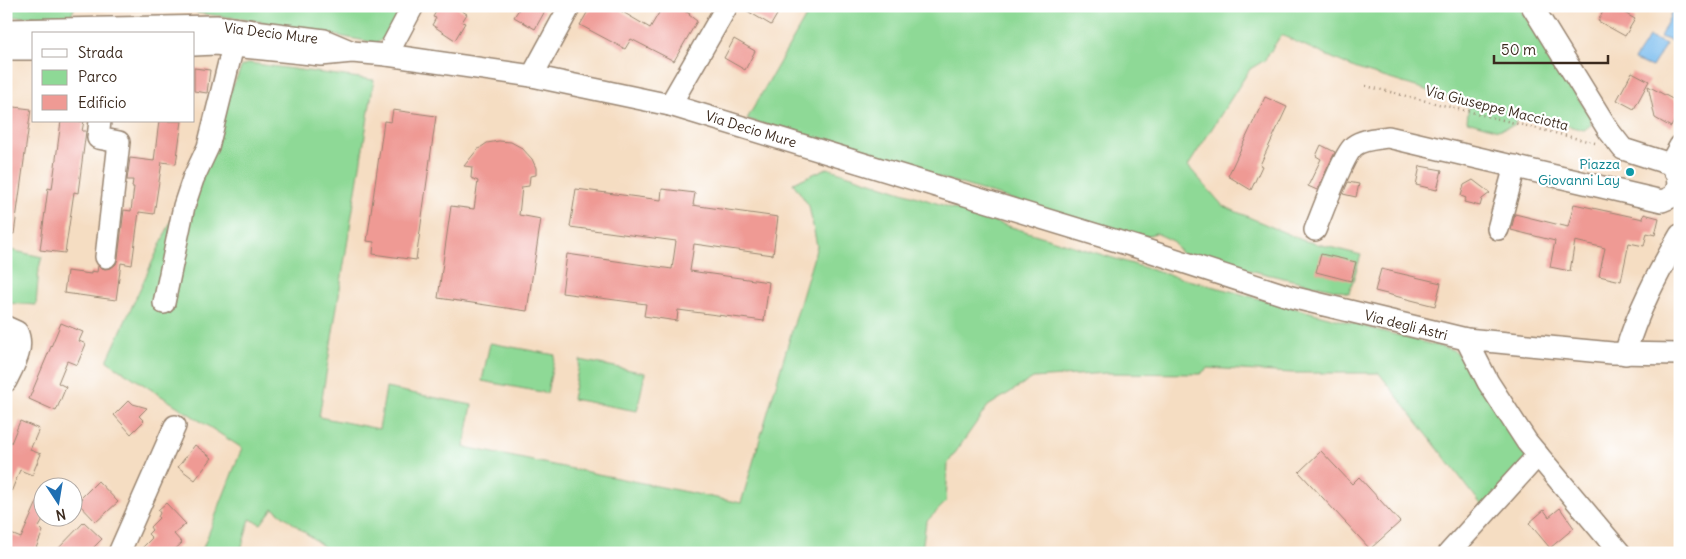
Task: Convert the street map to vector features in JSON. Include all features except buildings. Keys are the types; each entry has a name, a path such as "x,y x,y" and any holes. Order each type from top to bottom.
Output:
{"street":[{"path":"387,55 413,6"},
{"path":"532,76 570,6"},
{"path":"670,105 727,6"},
{"path":"1315,230 1346,158 1354,147 1366,141 1388,137 1516,166 1672,197 1678,186 1675,155 1623,150 1609,131 1532,6"},
{"name":"Via Decio Mure","path":"6,30 107,31 216,26 324,40 352,52"},
{"name":"Via Decio Mure","path":"195,45 215,44 322,55 352,52 387,55 532,76 670,105 1140,248"},
{"path":"164,303 184,206 193,179 208,147 233,46"},
{"path":"6,49 32,49"},
{"path":"100,122 98,138 119,142 106,257"},
{"path":"1498,229 1516,166"},
{"path":"1624,354 1629,336 1649,293 1680,235"},
{"name":"Via degli Astri","path":"1140,248 1291,297 1466,339 1624,354 1680,354"},
{"path":"6,327 17,332 20,339 20,349 6,381"},
{"path":"1466,339 1488,382 1527,442 1620,553"},
{"path":"119,553 175,426"},
{"path":"1449,553 1538,455"}],"path":[{"name":"Via Giuseppe Macciotta","path":"1366,86 1623,150"}],"green space":[{"path":"6,6 75,6 71,16 6,17"},
{"path":"195,6 404,6 388,35 377,43 251,20 197,13"},
{"path":"812,6 1518,6 1590,116 1591,125 1584,130 1520,113 1514,125 1498,130 1467,121 1469,103 1357,69 1281,35 1265,60 1250,69 1188,166 1223,206 1302,240 1361,255 1349,293 1183,255 1171,240 1156,233 1139,238 747,119"},
{"path":"249,63 374,80 319,417 379,429 386,388 472,405 464,447 741,503 817,246 809,206 793,183 827,168 1162,273 1453,350 1468,364 1527,450 1526,460 1484,508 1379,373 1292,373 1208,368 1200,374 1106,373 1033,378 988,406 948,463 946,502 926,522 923,553 332,553 273,508 261,524 250,519 240,553 201,553 242,448 107,361 242,66"},
{"path":"6,249 42,257 39,268 36,305 6,303"},
{"path":"490,343 555,355 547,393 482,381"},
{"path":"580,360 645,373 637,411 572,399"}],"water":[{"path":"1675,6 1680,6 1680,44 1660,37"},
{"path":"1649,37 1666,44 1652,67 1634,60"}],"place":[{"name":"Piazza Giovanni Lay","path":"1630,172"}]}
